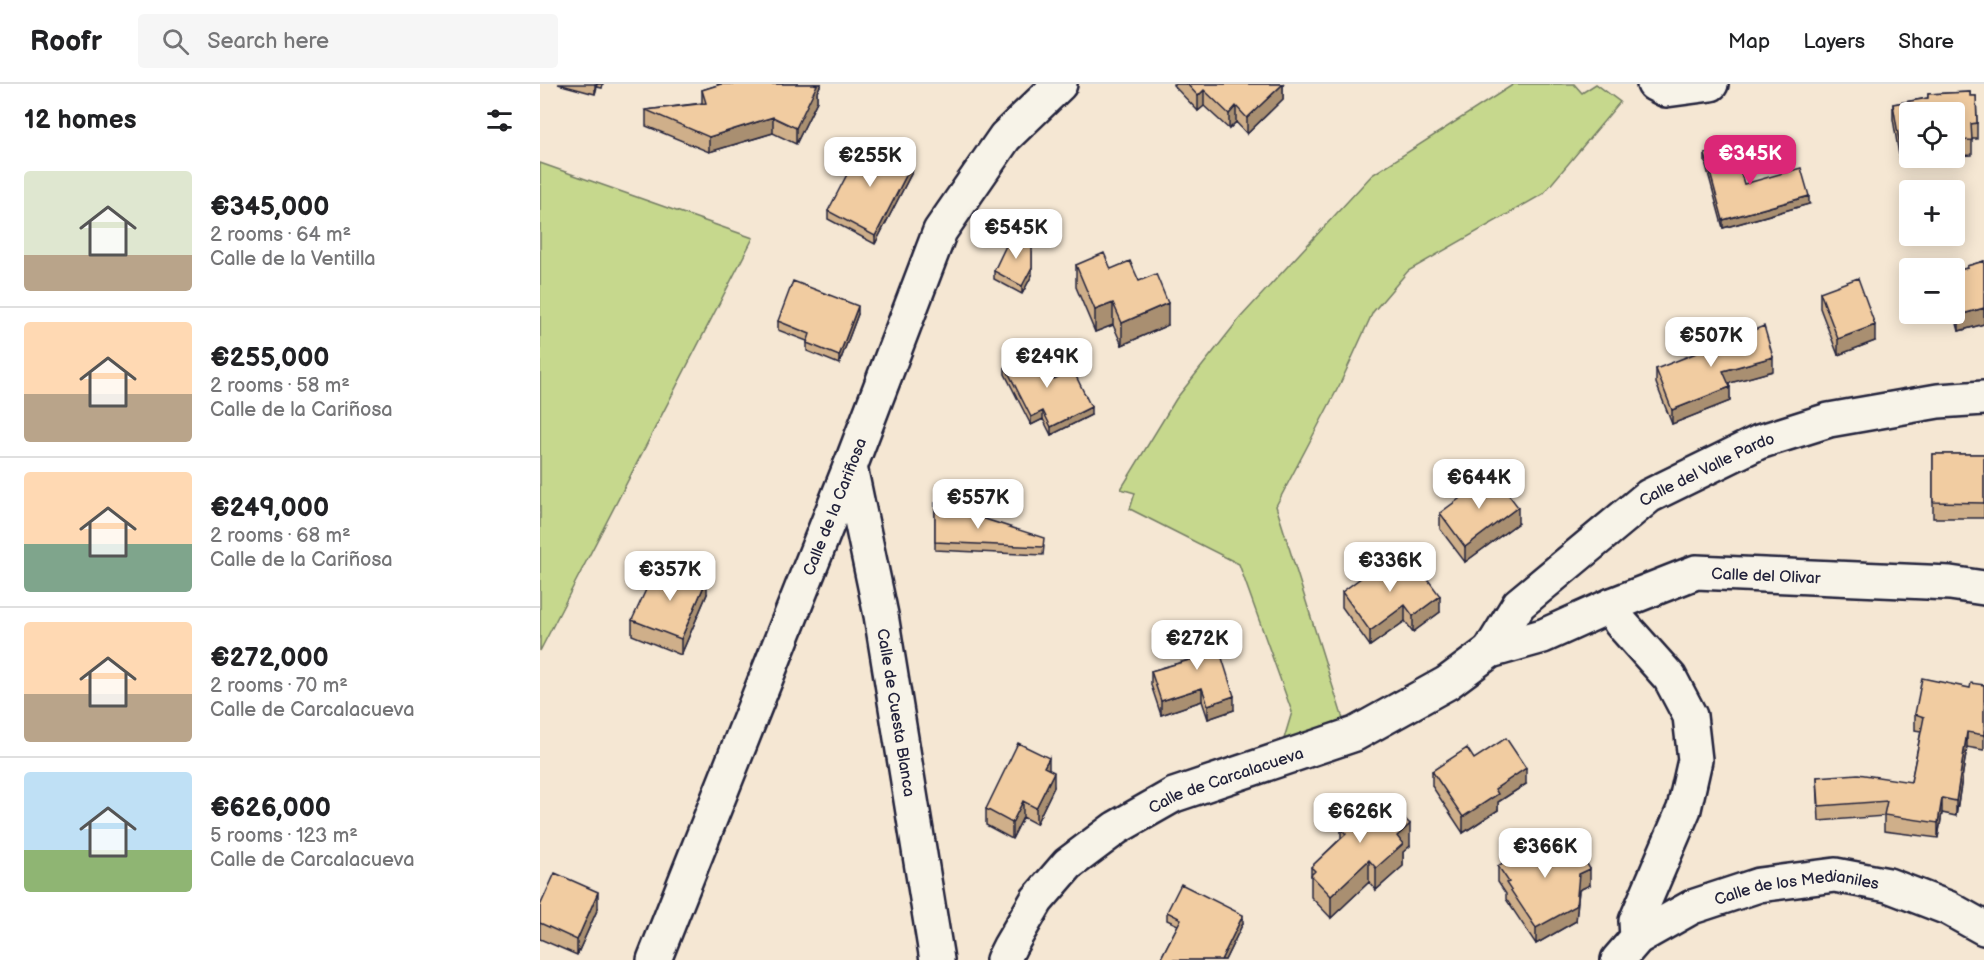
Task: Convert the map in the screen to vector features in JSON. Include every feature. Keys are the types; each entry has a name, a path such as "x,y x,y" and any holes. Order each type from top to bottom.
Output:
{"street":[{"name":"Calle de la Cariñosa","path":"654,960 850,467 940,231 1005,136 1060,84"},
{"path":"1654,84 1666,90 1711,84"},
{"name":"Calle del Valle Pardo","path":"1490,651 1519,604 1648,496 1759,442 1829,420 1938,401 1984,398"},
{"name":"Calle de Cuesta Blanca","path":"850,467 880,615 937,960"},
{"name":"Calle del Olivar","path":"1490,651 1544,636 1612,605 1696,572 1950,583 1984,588"},
{"path":"1612,605 1620,622 1670,678 1690,716 1695,760 1684,809 1636,921 1628,949"},
{"name":"Calle de Carcalacueva","path":"1003,960 1037,900 1068,864 1116,828 1174,795 1355,734 1447,683 1490,651"},
{"name":"Calle de los Medianiles","path":"1628,949 1692,907 1759,885 1835,875 1888,885 1948,908 1984,928"}],"green space":[{"path":"1514,84 1574,84 1582,93 1596,84 1620,102 1543,194 1408,271 1373,312 1340,384 1276,506 1343,719 1283,742 1292,712 1239,564 1130,509 1135,493 1121,489 1176,399 1240,318 1372,175"},
{"path":"540,163 753,238 540,651"}],"building":[{"path":"721,84 817,85 796,128 773,117 709,137 646,110 706,103 702,90"},
{"path":"1187,84 1283,84 1247,118 1236,106 1229,114 1204,90 1198,96"},
{"path":"1970,92 1970,96 1976,96 1977,123 1971,124 1972,140 1965,140 1965,102 1905,102 1928,98 1928,94"},
{"path":"1899,103 1899,140 1893,104"},
{"path":"865,140 912,164 875,236 828,211"},
{"path":"1733,146 1744,184 1801,168 1809,196 1723,220 1705,154"},
{"path":"1012,233 1032,244 1032,267 1022,286 994,271"},
{"path":"1104,253 1111,269 1130,261 1139,281 1156,274 1168,303 1122,323 1113,303 1095,310 1076,265"},
{"path":"1984,261 1984,308 1965,313 1965,269 1968,268 1967,266"},
{"path":"1858,278 1875,325 1838,339 1820,292"},
{"path":"793,281 858,306 839,356 807,343 810,334 778,321"},
{"path":"1764,326 1773,357 1723,371 1730,387 1672,410 1656,369"},
{"path":"1039,349 1054,379 1073,370 1091,407 1051,427 1043,411 1031,417 1005,366"},
{"path":"1933,454 1984,454 1984,503 1933,502"},
{"path":"1493,474 1518,507 1465,547 1440,513"},
{"path":"935,503 1044,538 1043,547 935,542"},
{"path":"1412,558 1440,596 1413,616 1405,605 1370,631 1342,592 1377,566 1385,577"},
{"path":"656,568 677,577 680,568 707,579 681,639 632,620"},
{"path":"1212,626 1234,696 1208,705 1202,688 1161,701 1151,671 1193,659 1185,635"},
{"path":"1922,678 1970,688 1971,683 1984,685 1984,735 1967,732 1956,801 1942,798 1938,823 1884,815 1887,801 1819,806 1817,777 1858,774 1911,782 1924,717 1915,714"},
{"path":"1506,738 1526,768 1495,789 1498,794 1463,817 1432,771 1467,748 1474,759"},
{"path":"1018,743 1049,758 1044,767 1054,772 1036,808 1023,801 1012,823 986,809"},
{"path":"1382,801 1387,806 1390,803 1410,824 1397,836 1403,844 1376,868 1369,860 1331,896 1311,875 1315,871 1311,867 1346,834 1342,830 1341,805 1352,808 1358,802 1369,814"},
{"path":"1545,836 1555,852 1573,840 1590,869 1579,874 1576,906 1536,928 1506,883 1509,882 1498,866"},
{"path":"555,873 598,892 577,940 540,923 540,906"},
{"path":"1181,884 1243,915 1221,960 1165,960 1161,958 1181,919 1167,912"}]}
